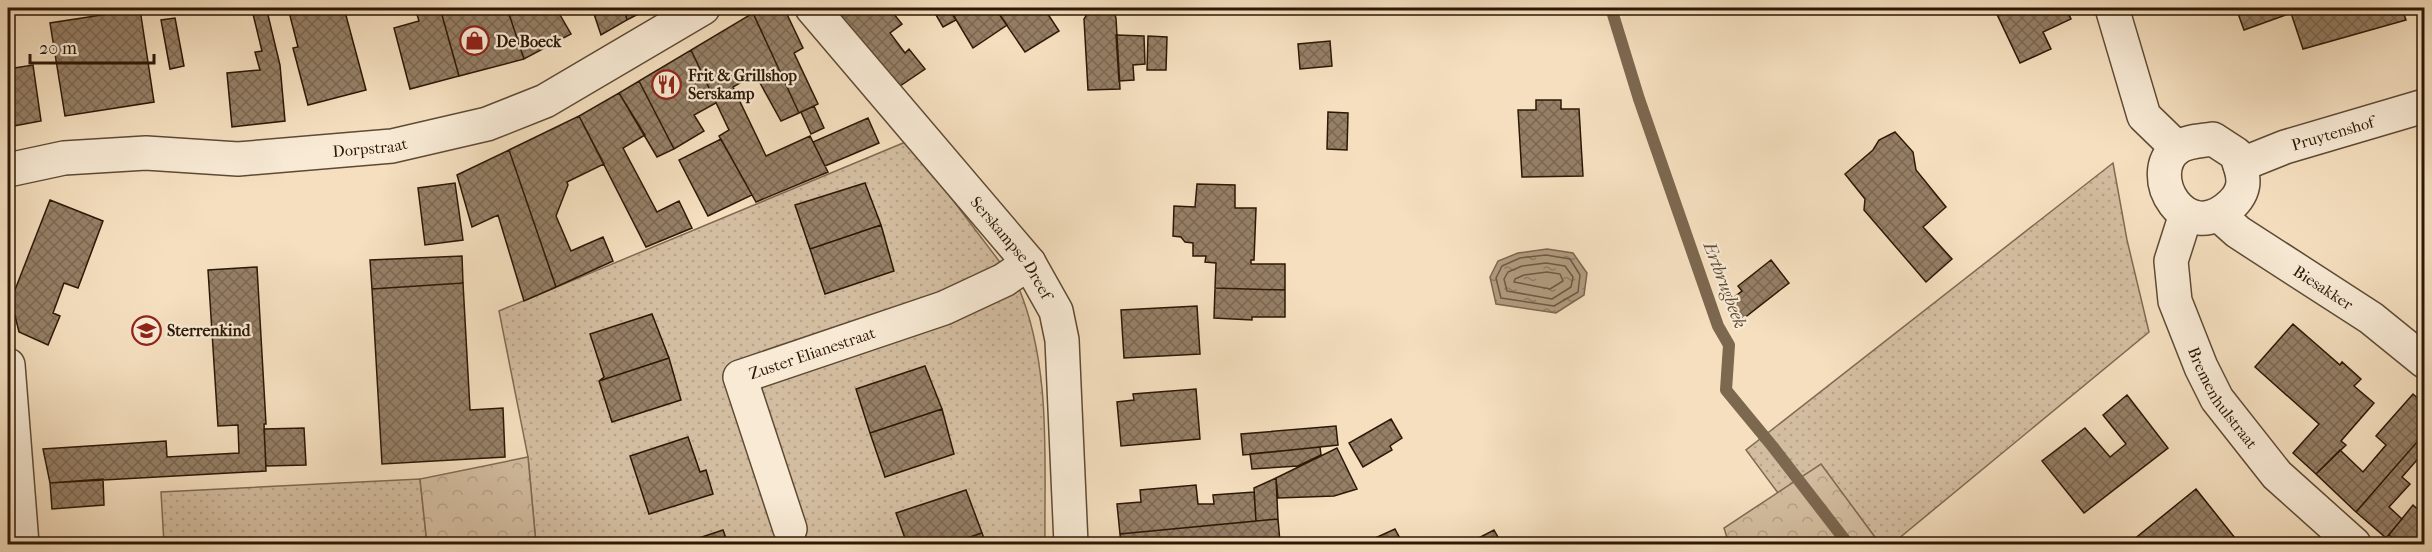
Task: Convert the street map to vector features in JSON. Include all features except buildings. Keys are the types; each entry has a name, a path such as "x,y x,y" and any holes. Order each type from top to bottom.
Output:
{"street":[{"name":"Dorpstraat","path":"8,170 64,158 146,153 238,159 392,146 487,124 545,102 703,8"},
{"name":"Serskampse Dreef","path":"812,8 1029,263 1056,311 1062,340 1071,544"},
{"path":"2112,8 2144,116 2177,148"},
{"name":"Pruytenshof","path":"2241,165 2285,147 2424,106"},
{"path":"2213,139 2236,154 2241,165 2244,178 2241,195 2220,216 2208,219 2186,214 2171,201 2165,184 2166,163 2177,148 2193,141 2213,139"},
{"name":"Bremenhulstraat","path":"2186,214 2171,261 2175,301 2201,368 2217,399 2277,475 2354,544"},
{"name":"Biesakker","path":"2220,216 2238,232 2371,318 2424,361"},
{"name":"Zuster Elianestraat","path":"790,529 740,377 944,308 1004,280 1029,263"},
{"path":"8,364 22,544"}],"green space":[{"path":"908,141 1018,286 1029,317 1041,381 1044,413 1045,544 536,544 528,457 499,311"},
{"path":"2113,163 2127,240 2149,332 1892,544 1880,544 1821,465 1778,493 1746,450"},
{"path":"528,457 536,544 427,544 420,479"},
{"path":"1821,464 1880,544 1729,544 1724,528"},
{"path":"420,479 427,544 164,544 161,492"}],"water":[{"path":"1547,249 1573,253 1587,273 1584,295 1556,313 1496,304 1490,277 1498,261 1518,253"}],"waterway":[{"name":"Ertbrugbeek","path":"1611,8 1639,99 1718,326 1729,345 1726,390 1848,544"}],"place":[{"name":"De Boeck","path":"475,41"},
{"name":"Frit & Grillshop Serskamp","path":"667,84"},
{"name":"Sterrenkind","path":"146,330"}]}
